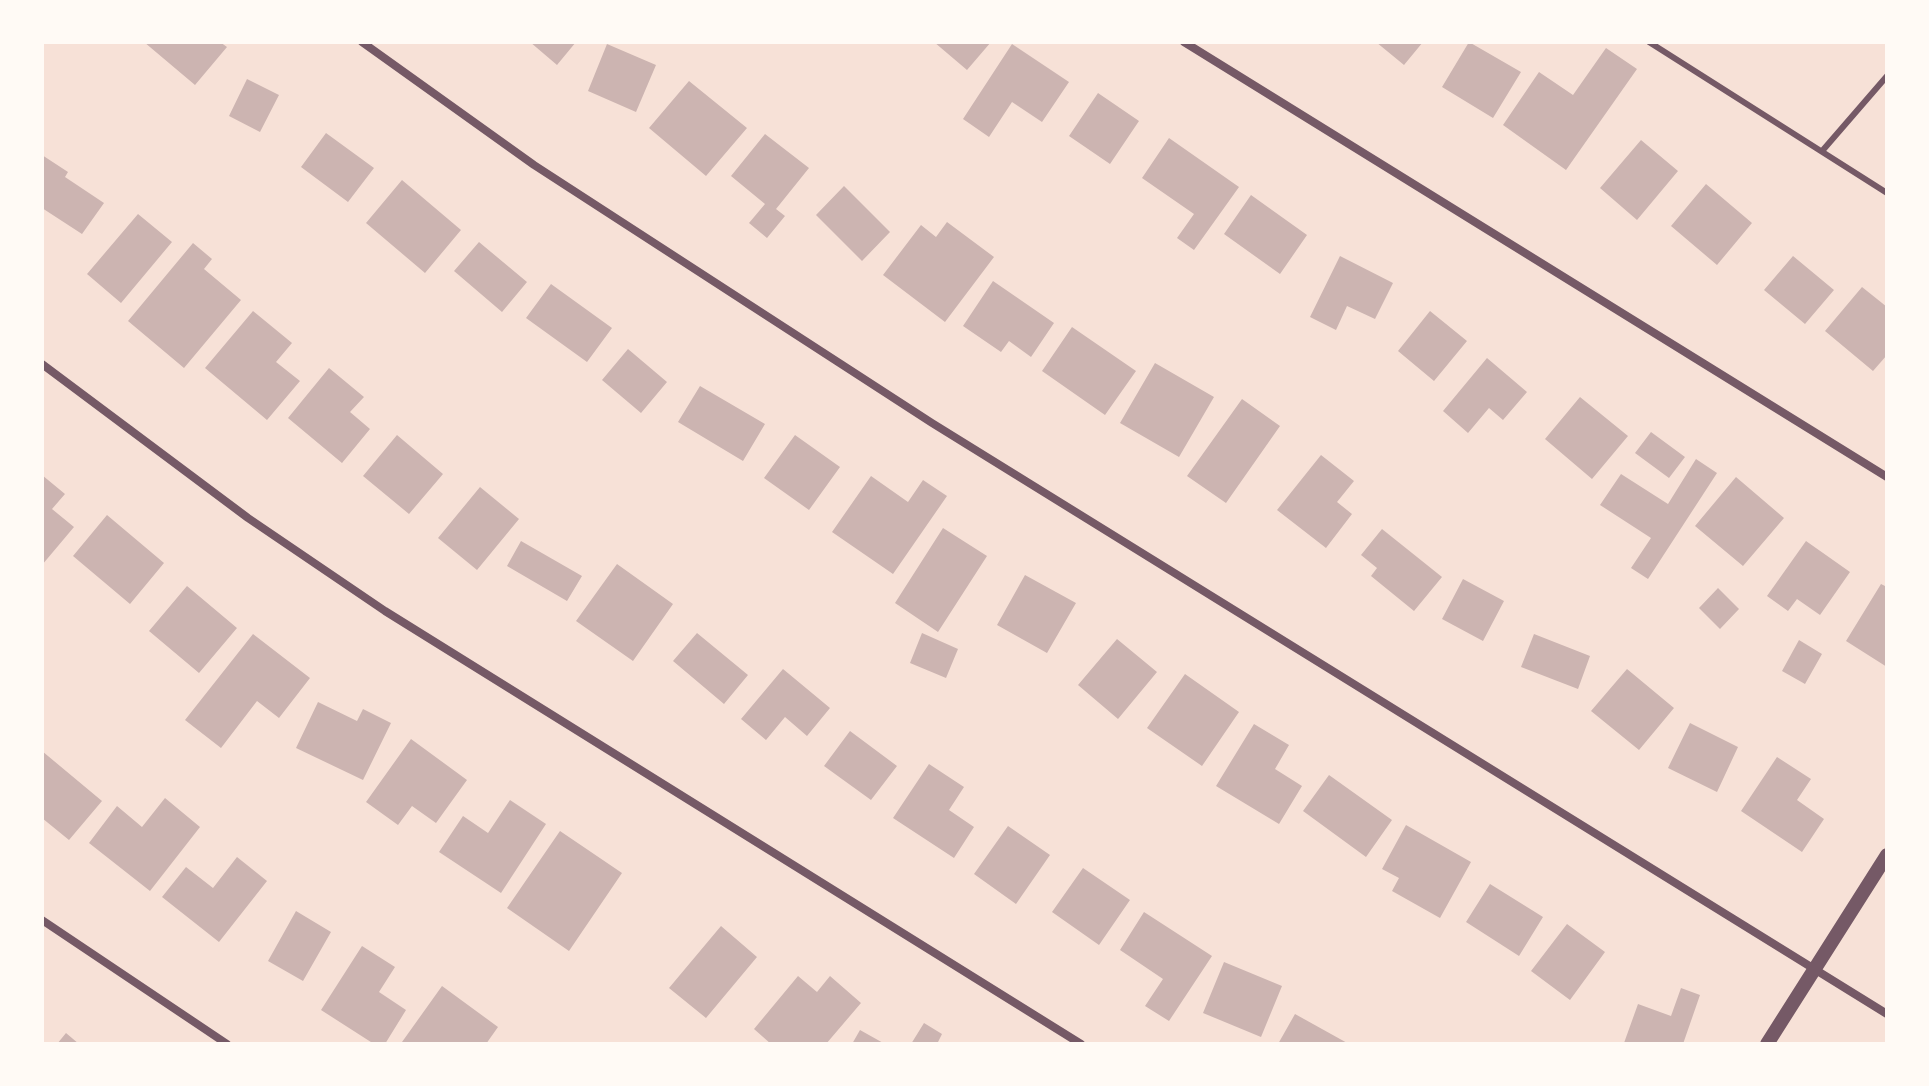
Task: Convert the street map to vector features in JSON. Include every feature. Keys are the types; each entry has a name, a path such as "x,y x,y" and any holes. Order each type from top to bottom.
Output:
{"street":[{"path":"362,42 534,165 932,423 1887,1014"},
{"path":"1184,42 1887,477"},
{"path":"42,364 248,518 385,611 1081,1044"},
{"path":"1767,1044 1887,855"},
{"path":"42,920 227,1044"}],"lane":[{"path":"1649,42 1887,193"},
{"path":"1823,150 1887,76"}],"building":[{"path":"144,42 220,42 227,47 195,85"},
{"path":"530,42 576,42 557,65"},
{"path":"934,42 991,42 967,70"},
{"path":"1376,42 1423,42 1404,65"},
{"path":"1469,42 1521,72 1493,118 1442,87"},
{"path":"607,44 656,65 636,112 588,91"},
{"path":"1012,44 1069,82 1042,122 1012,102 989,137 963,119"},
{"path":"1606,48 1637,69 1566,170 1503,125 1539,72 1573,95"},
{"path":"247,79 279,95 260,132 229,116"},
{"path":"689,81 747,128 706,176 649,128"},
{"path":"1098,93 1139,121 1110,164 1069,136"},
{"path":"326,133 374,168 348,202 301,167"},
{"path":"765,134 809,168 776,209 785,216 767,238 749,223 765,204 731,176"},
{"path":"1169,138 1239,187 1194,250 1177,238 1194,214 1142,178"},
{"path":"1641,140 1678,171 1637,220 1600,188"},
{"path":"42,155 68,172 65,177 104,203 82,234 42,208"},
{"path":"402,180 461,230 425,273 366,223"},
{"path":"1706,184 1752,223 1717,265 1671,226"},
{"path":"844,186 890,232 862,261 816,215"},
{"path":"1251,195 1307,235 1280,274 1224,234"},
{"path":"138,214 172,242 121,303 87,274"},
{"path":"947,222 994,257 945,322 883,275 921,225 936,237"},
{"path":"479,242 527,282 502,312 454,271"},
{"path":"193,243 212,259 204,269 241,300 184,368 128,321"},
{"path":"1340,256 1393,283 1375,319 1347,306 1336,330 1310,317"},
{"path":"1793,256 1834,290 1805,324 1764,290"},
{"path":"993,281 1054,323 1031,357 1009,341 1001,352 963,326"},
{"path":"551,284 612,328 587,362 526,318"},
{"path":"1862,287 1887,307 1887,355 1873,371 1825,331"},
{"path":"253,311 292,343 276,362 300,381 267,420 205,368"},
{"path":"1430,311 1467,341 1434,381 1398,351"},
{"path":"1072,327 1136,371 1105,415 1042,371"},
{"path":"628,349 667,382 641,413 602,380"},
{"path":"1487,358 1527,392 1503,420 1489,408 1468,433 1443,411"},
{"path":"1155,363 1214,397 1179,457 1120,423"},
{"path":"329,368 364,397 350,412 370,429 342,463 288,418"},
{"path":"700,386 765,424 743,461 678,422"},
{"path":"1580,397 1628,436 1592,479 1545,439"},
{"path":"1242,399 1280,426 1226,503 1187,476"},
{"path":"1651,432 1685,457 1669,478 1635,453"},
{"path":"397,435 443,474 409,514 363,476"},
{"path":"795,435 840,467 809,510 764,478"},
{"path":"1321,455 1354,481 1337,502 1352,514 1326,548 1277,510"},
{"path":"1696,459 1717,473 1648,579 1631,568 1651,538 1600,505 1621,474 1668,504"},
{"path":"42,475 65,494 52,509 74,527 42,565"},
{"path":"871,476 908,502 923,480 947,496 893,574 832,532"},
{"path":"1736,477 1784,518 1743,566 1695,526"},
{"path":"480,487 519,519 477,570 438,538"},
{"path":"107,515 164,563 130,604 73,556"},
{"path":"943,528 987,556 938,632 895,603"},
{"path":"1382,529 1442,577 1414,611 1371,576 1377,568 1361,555"},
{"path":"521,541 582,576 567,601 507,566"},
{"path":"1806,541 1850,572 1820,615 1797,599 1788,611 1767,596"},
{"path":"617,564 673,604 633,661 576,621"},
{"path":"1025,575 1076,603 1047,653 997,625"},
{"path":"1463,579 1504,601 1483,641 1442,619"},
{"path":"1881,584 1887,587 1887,667 1846,641"},
{"path":"187,586 237,628 199,673 149,631"},
{"path":"1718,588 1739,609 1720,629 1699,608"},
{"path":"697,633 748,675 724,704 673,661"},
{"path":"922,633 958,649 946,678 910,663"},
{"path":"253,634 310,678 279,718 257,701 221,748 185,720"},
{"path":"1534,634 1590,656 1578,689 1521,667"},
{"path":"1117,639 1157,672 1118,719 1078,685"},
{"path":"1799,640 1822,654 1805,684 1782,671"},
{"path":"783,669 830,708 807,736 785,717 766,740 741,719"},
{"path":"1627,669 1674,708 1639,750 1591,711"},
{"path":"1185,674 1239,712 1202,766 1147,728"},
{"path":"318,702 357,721 363,709 391,723 363,780 296,748"},
{"path":"1690,723 1738,747 1717,792 1668,768"},
{"path":"1254,724 1289,745 1275,769 1302,786 1279,824 1216,786"},
{"path":"850,731 897,766 871,800 824,766"},
{"path":"411,739 467,780 436,823 412,806 398,825 366,802"},
{"path":"42,751 102,801 69,840 42,818"},
{"path":"1777,757 1811,779 1797,800 1824,819 1802,852 1741,811"},
{"path":"929,764 964,787 949,810 974,827 954,858 893,818"},
{"path":"1329,775 1392,820 1366,857 1303,811"},
{"path":"165,798 200,827 150,891 89,843 117,806 142,827"},
{"path":"510,800 546,824 501,893 439,852 463,816 488,833"},
{"path":"1406,825 1471,862 1440,918 1392,891 1399,878 1382,869"},
{"path":"1008,826 1050,855 1016,904 974,874"},
{"path":"560,831 622,873 569,951 507,908"},
{"path":"237,857 267,881 219,942 162,897 186,867 213,888"},
{"path":"1083,868 1130,900 1099,945 1052,912"},
{"path":"1490,884 1543,917 1519,956 1466,922"},
{"path":"296,911 331,932 303,981 268,961"},
{"path":"1144,912 1212,956 1169,1021 1145,1006 1163,979 1120,950"},
{"path":"1567,924 1605,952 1570,1000 1531,971"},
{"path":"721,926 757,957 706,1018 669,988"},
{"path":"362,946 395,967 379,992 406,1010 385,1044 374,1044 321,1010"},
{"path":"1224,962 1282,986 1261,1037 1203,1013"},
{"path":"798,976 817,992 830,976 861,1003 826,1044 771,1044 754,1029"},
{"path":"442,986 498,1027 486,1044 402,1042"},
{"path":"1681,988 1700,995 1683,1044 1624,1043 1638,1004 1671,1016"},
{"path":"1295,1014 1349,1044 1278,1044"},
{"path":"924,1023 942,1034 937,1044 911,1044"},
{"path":"860,1030 885,1044 852,1044"},
{"path":"66,1033 79,1044 57,1044"}]}
